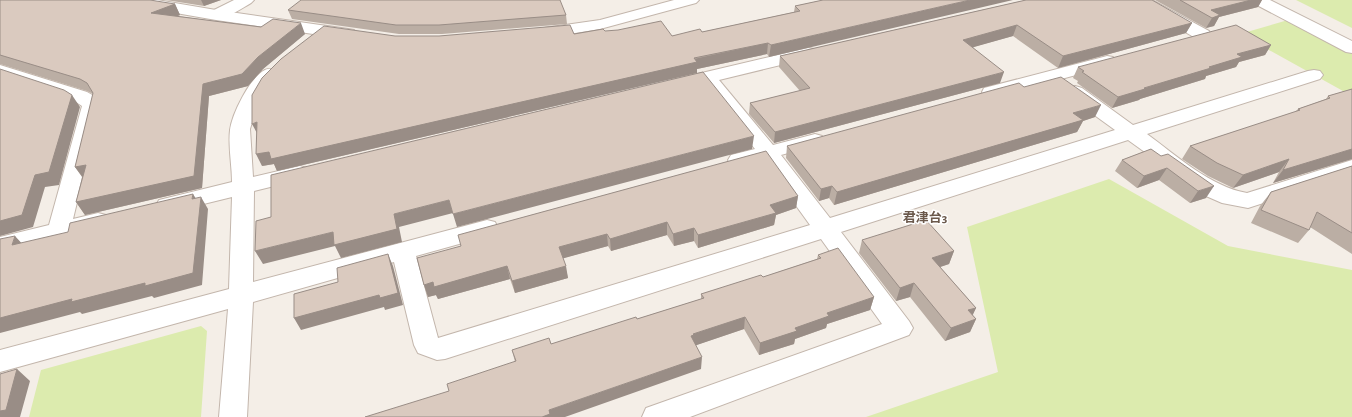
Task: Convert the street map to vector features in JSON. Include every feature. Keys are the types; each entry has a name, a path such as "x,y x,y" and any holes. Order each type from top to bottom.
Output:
{"street":[{"path":"130,0 216,15 361,36"},
{"path":"216,15 246,0"},
{"path":"528,34 566,31 614,22 691,0"},
{"path":"1141,0 1209,34 1180,41"},
{"path":"1258,0 1352,48"},
{"path":"305,46 323,31"},
{"path":"660,88 823,50"},
{"path":"976,96 1120,58"},
{"path":"233,417 240,295 243,187 240,129 249,102 262,81 287,61"},
{"path":"0,70 80,96 87,100 91,106 60,230"},
{"path":"402,251 427,345 441,348 1314,75"},
{"path":"1053,76 1198,181 1214,191 1230,198 1248,200 1351,168"},
{"path":"656,417 695,411 900,328 768,152 707,77"},
{"path":"715,167 830,136"},
{"path":"151,208 320,168"},
{"path":"0,244 121,216"},
{"path":"0,361 509,222"}],"green space":[{"path":"1296,0 1352,0 1352,28"},
{"path":"1288,20 1352,52 1352,96 1240,34"},
{"path":"1109,179 1228,246 1352,270 1352,417 866,417 998,372 967,227"},
{"path":"201,326 207,331 201,417 29,417 41,370"}],"building":[{"path":"0,0 150,0 175,4 151,13 261,27 273,19 301,23 258,57 242,74 203,84 194,176 76,202 86,165 75,167 93,93 87,83 80,79 0,55"},
{"path":"301,0 560,0 566,15 439,25 396,25 288,10"},
{"path":"823,0 970,0 771,45 768,43 694,58 697,62 271,159 269,152 256,154 257,122 252,124 252,95 262,78 281,59 324,26 395,36 439,36 570,25 574,34 603,29 605,31 618,30 661,21 672,36 700,29 702,32 800,11 795,6"},
{"path":"1026,0 1152,0 1192,23 1063,56 1017,25 963,40 1004,72 775,132 750,103 810,88 780,56"},
{"path":"1180,0 1251,0 1211,10 1220,15 1212,18"},
{"path":"1236,25 1271,45 1237,54 1242,57 1209,67 1211,68 1118,97 1082,72 1084,71 1078,67"},
{"path":"0,69 64,90 72,95 49,172 35,175 22,215 0,221"},
{"path":"703,72 754,136 453,214 449,200 394,214 397,229 334,245 333,232 255,251 256,221 271,217 271,175"},
{"path":"1061,77 1101,105 1073,113 1083,120 837,192 832,186 821,189 787,146 1019,83 1024,87"},
{"path":"1352,89 1352,149 1283,170 1289,159 1243,175 1217,163 1190,146 1300,110 1298,109 1330,98 1328,96"},
{"path":"1151,149 1161,156 1168,154 1214,186 1198,191 1167,168 1144,176 1122,160"},
{"path":"766,151 798,196 770,205 776,213 698,235 694,228 673,234 667,222 610,239 607,234 559,247 566,266 512,281 507,266 434,287 433,282 424,285 417,258 461,246 458,235"},
{"path":"1352,166 1352,233 1317,212 1309,230 1261,210 1271,192"},
{"path":"193,194 192,199 201,197 193,273 145,286 145,283 71,302 72,299 0,318 0,239 15,236 12,245 68,232 70,223"},
{"path":"926,220 954,251 932,258 976,308 968,310 976,319 951,328 914,283 900,288 862,240"},
{"path":"838,248 874,297 827,313 829,316 795,328 797,331 760,343 745,317 693,334 694,335 691,336 702,357 549,410 550,414 542,417 365,417 449,391 447,384 516,361 512,350 549,338 551,344 636,317 637,319 704,298 701,294 761,275 763,277 821,258 818,255"},
{"path":"388,254 398,293 380,298 379,295 294,318 294,294 338,282 337,268"},
{"path":"17,369 6,410 0,411 0,374"}],"district":[{"name":"君津台3","path":"925,218"}]}
